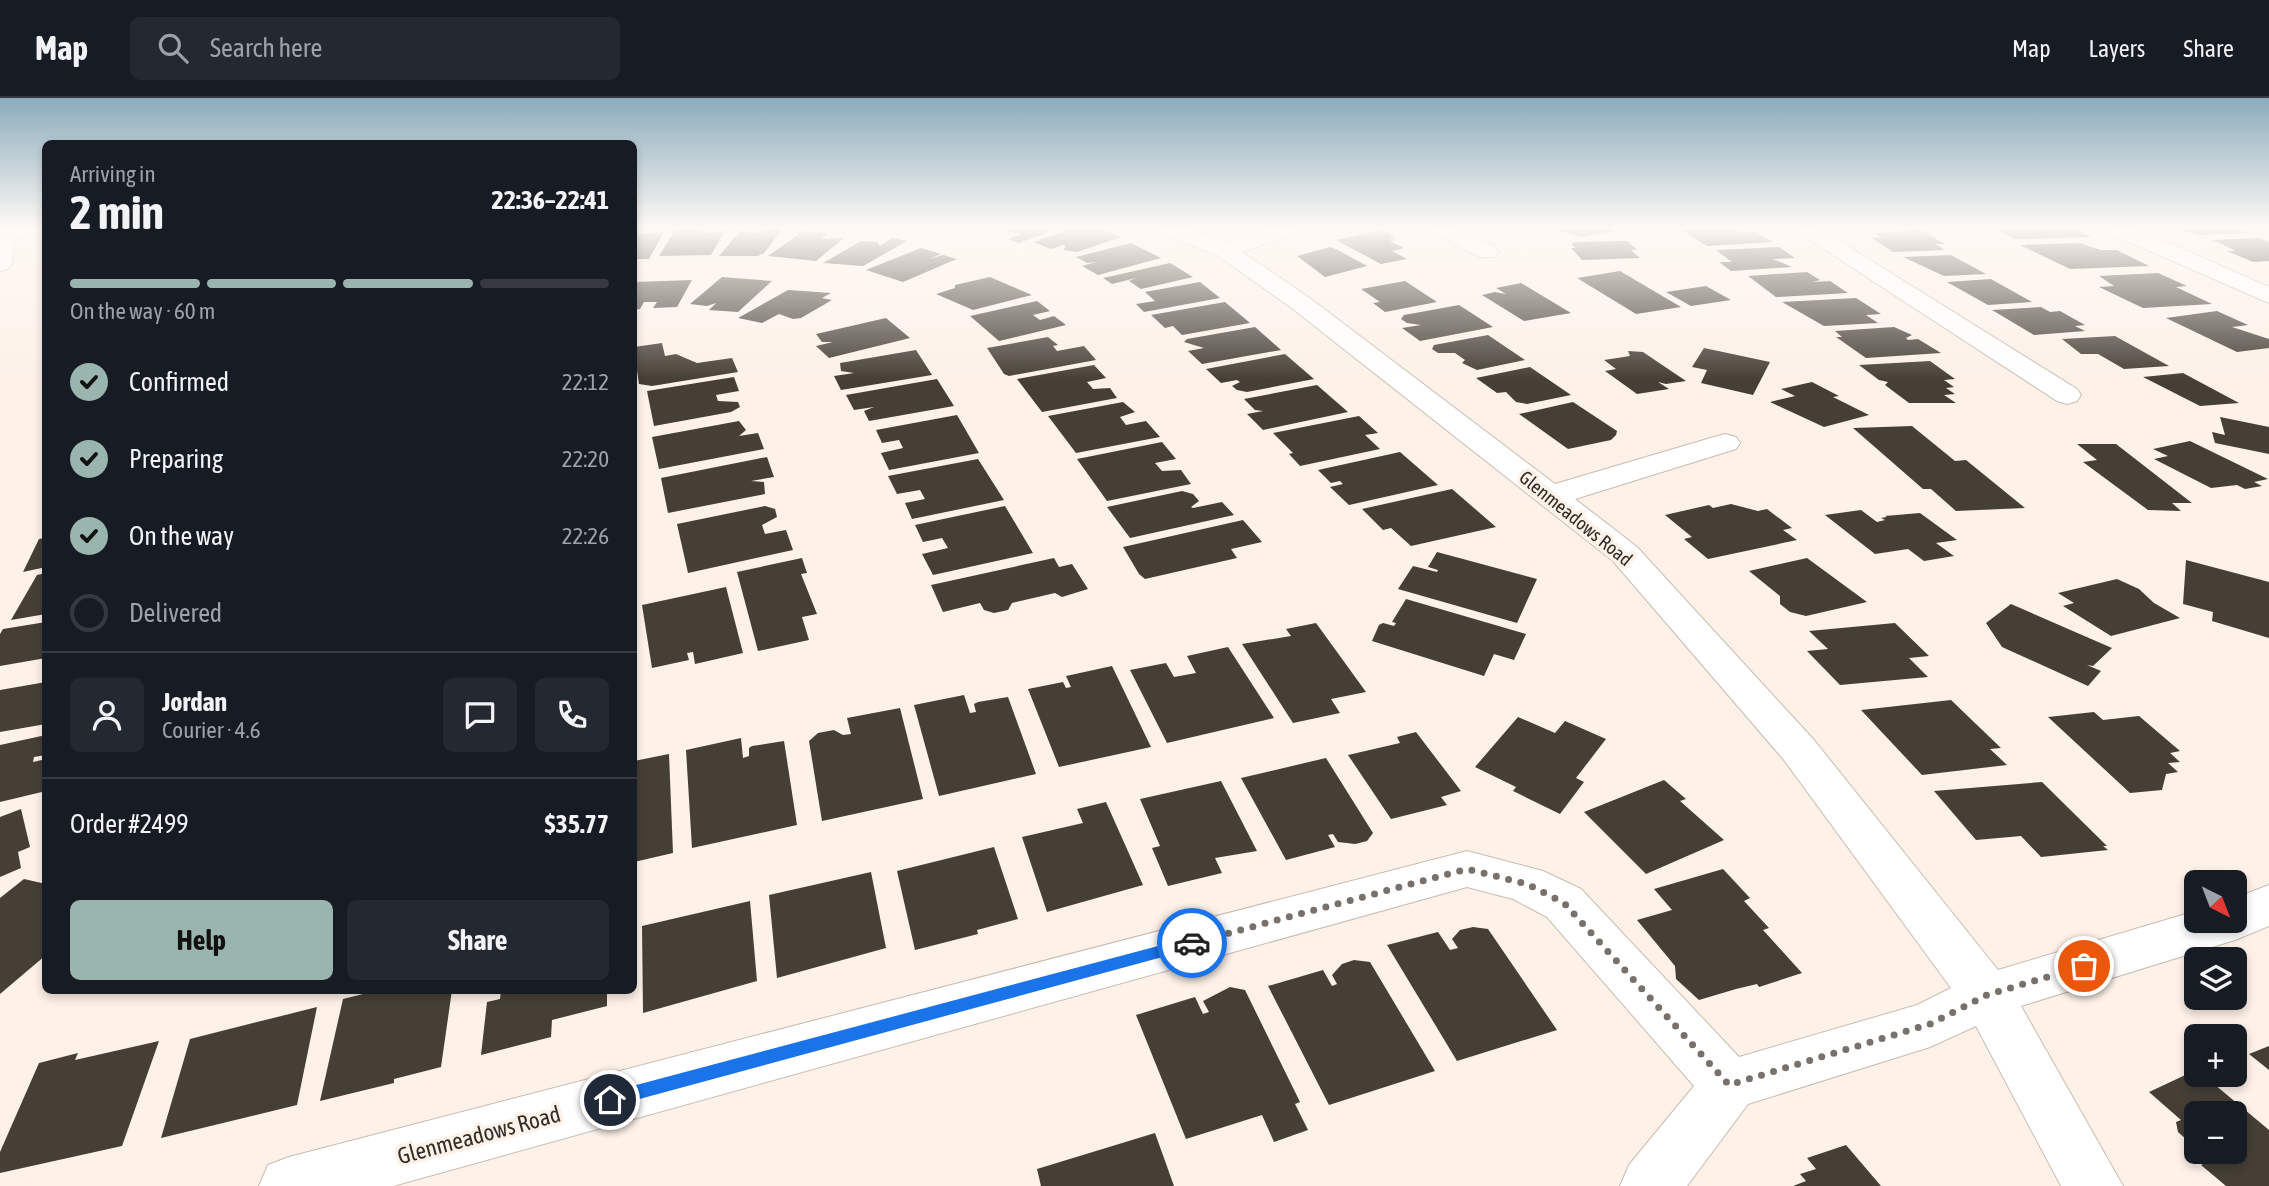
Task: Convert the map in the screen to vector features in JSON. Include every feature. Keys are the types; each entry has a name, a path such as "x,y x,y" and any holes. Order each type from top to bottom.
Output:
{"street":[{"name":"Glenmeadows Road","path":"1265,278 1625,554 1799,750 1987,995 2093,1186"},
{"path":"1880,278 2067,395"},
{"path":"2227,278 2269,296"},
{"path":"1550,496 1725,443"},
{"name":"Glenmeadows Road","path":"289,1186 1467,869 1527,884 1564,903 1729,1085"},
{"path":"2247,914 2269,904"},
{"path":"1650,1186 1729,1085 1930,1024 1987,995 2191,933"}],"building":[{"path":"721,278 772,281 738,312 709,310 716,303 707,306 690,304"},
{"path":"890,278 913,278 903,282"},
{"path":"992,278 1032,295 973,310 936,294 955,288 955,285"},
{"path":"1103,278 1190,278 1141,289 1129,281 1136,278 1112,284"},
{"path":"1577,278 1631,278 1681,307 1636,314"},
{"path":"1750,278 1816,278 1820,280 1813,282 1830,281 1848,293 1776,297"},
{"path":"2102,278 2169,278 2187,286 2176,287 2212,304 2143,308 2099,287 2114,286"},
{"path":"1991,279 2032,302 1988,305 1947,282"},
{"path":"692,280 677,307 653,308 657,302 644,302 637,310 637,282"},
{"path":"1405,281 1437,302 1385,312 1373,303 1380,302 1361,289"},
{"path":"1200,282 1220,298 1144,312 1136,304 1155,301 1145,292"},
{"path":"1521,283 1571,313 1524,321 1482,295 1495,292 1506,294 1496,288"},
{"path":"1706,286 1731,300 1691,306 1666,292"},
{"path":"788,290 831,293 822,298 832,300 801,318 793,319 779,314 762,323 738,318"},
{"path":"1856,298 1881,314 1866,315 1878,323 1824,326 1782,302"},
{"path":"1037,301 1050,311 1033,315 1040,320 1054,316 1066,325 999,341 970,316"},
{"path":"1225,302 1250,323 1182,335 1173,326 1165,328 1151,315"},
{"path":"1459,305 1493,327 1420,341 1402,328 1421,325 1407,323 1401,319 1404,315"},
{"path":"2041,307 2050,312 2060,311 2085,325 2075,326 2085,331 2034,335 1992,310"},
{"path":"2217,311 2248,325 2232,327 2269,339 2269,348 2237,352 2166,318"},
{"path":"886,318 910,338 829,358 816,346 833,342 822,342 816,334"},
{"path":"1255,327 1281,350 1202,364 1188,351 1204,348 1184,342 1187,339"},
{"path":"1894,327 1912,335 1906,338 1908,340 1918,339 1941,353 1866,358 1836,337 1842,337 1835,331"},
{"path":"1488,335 1525,360 1477,370 1462,363 1465,360 1455,353 1438,353 1432,349 1434,345"},
{"path":"2115,336 2169,366 2124,369 2098,354 2081,354 2062,339"},
{"path":"1048,337 1058,345 1053,346 1057,351 1084,346 1096,360 1009,376 1004,374 987,348"},
{"path":"662,343 665,356 676,354 697,363 732,358 738,372 652,386 639,384 637,347"},
{"path":"1704,348 1770,362 1753,395 1701,383 1707,370 1692,367"},
{"path":"916,350 932,375 841,390 834,376 854,373 841,371 840,363"},
{"path":"1628,351 1643,352 1686,381 1666,384 1658,382 1669,389 1637,394 1605,371 1616,369 1604,360 1630,356"},
{"path":"1285,354 1314,379 1247,392 1232,386 1240,382 1237,380 1221,383 1206,369"},
{"path":"1930,361 1955,379 1944,380 1954,387 1946,388 1955,394 1944,395 1956,403 1909,403 1885,385 1888,382 1879,380 1859,365"},
{"path":"1094,365 1106,378 1087,382 1093,389 1110,388 1117,398 1042,412 1017,379"},
{"path":"1530,367 1571,395 1527,404 1516,402 1506,392 1497,393 1476,378"},
{"path":"2183,373 2239,403 2200,406 2143,377"},
{"path":"734,377 739,391 716,395 718,401 738,402 740,407 731,412 654,426 647,391"},
{"path":"937,379 954,406 869,421 864,411 874,407 854,410 846,395"},
{"path":"1812,382 1839,396 1833,397 1869,415 1824,427 1770,402 1795,396 1781,389"},
{"path":"1317,385 1348,412 1263,430 1247,414 1263,411 1255,410 1244,399"},
{"path":"1123,402 1135,412 1120,417 1126,425 1146,421 1160,437 1076,453 1048,416"},
{"path":"1573,402 1617,431 1616,435 1611,440 1568,449 1519,414"},
{"path":"957,415 979,453 889,470 881,453 903,448 899,440 882,443 876,430"},
{"path":"1359,416 1378,433 1365,435 1380,449 1300,466 1289,454 1293,453 1273,433"},
{"path":"2220,417 2269,427 2269,454 2215,443 2212,432 2225,435"},
{"path":"739,421 746,430 739,436 758,433 764,449 659,469 652,437"},
{"path":"1912,426 1955,461 1966,460 2025,508 1956,511 1931,489 1923,489 1853,428"},
{"path":"2190,441 2268,479 2254,482 2262,486 2245,489 2237,485 2211,488 2154,459 2168,456 2153,449"},
{"path":"1162,442 1176,459 1155,463 1162,471 1181,470 1191,484 1107,501 1077,459"},
{"path":"2077,444 2116,444 2192,503 2172,503 2181,511 2148,510 2083,462 2097,460"},
{"path":"1400,452 1438,485 1349,505 1330,487 1343,484 1340,481 1331,483 1318,470"},
{"path":"767,457 774,477 751,481 764,482 765,494 668,513 661,478"},
{"path":"978,459 1004,500 912,519 905,503 925,499 920,490 897,494 888,476"},
{"path":"1452,489 1496,527 1411,546 1391,528 1383,530 1362,509"},
{"path":"1182,491 1193,494 1199,501 1191,507 1193,508 1222,502 1234,515 1130,538 1107,507"},
{"path":"1731,504 1758,511 1767,509 1792,528 1783,530 1797,540 1708,559 1684,539 1692,537 1665,515 1709,505 1713,508"},
{"path":"765,506 775,509 777,517 762,525 765,534 786,530 793,550 688,573 677,524"},
{"path":"1005,506 1033,553 933,575 922,554 948,548 942,538 923,542 915,525"},
{"path":"1861,510 1877,522 1885,520 1881,518 1887,517 1885,516 1920,513 1957,540 1936,543 1954,556 1924,561 1908,549 1875,554 1825,515"},
{"path":"1243,520 1262,542 1231,549 1237,558 1145,579 1139,574 1123,547"},
{"path":"39,539 42,539 42,568 23,572"},
{"path":"1437,552 1537,579 1517,623 1398,589 1413,566 1437,572 1438,570 1428,567"},
{"path":"802,558 807,573 801,574 817,614 802,617 809,640 758,651 737,572"},
{"path":"1054,558 1059,567 1072,564 1088,589 1062,597 1055,593 1012,603 1008,610 994,613 984,610 980,603 943,612 931,585"},
{"path":"1807,558 1867,602 1806,616 1790,612 1780,604 1780,596 1749,571"},
{"path":"2186,560 2269,582 2269,638 2212,621 2213,612 2183,604"},
{"path":"42,574 42,615 11,620 37,575"},
{"path":"2117,579 2139,589 2154,603 2180,618 2111,636 2063,606 2074,603 2058,593"},
{"path":"726,587 743,653 695,664 693,652 687,653 689,660 652,668 642,605"},
{"path":"1406,599 1526,634 1514,660 1494,654 1484,676 1372,641 1379,625 1383,623 1394,626 1396,623 1392,622"},
{"path":"2011,604 2112,648 2093,666 2087,665 2101,671 2088,686 2002,647 1986,623"},
{"path":"42,623 42,659 0,666 0,634 3,629"},
{"path":"1316,623 1366,692 1331,699 1340,713 1293,723 1242,644 1291,636 1286,629"},
{"path":"1895,623 1929,656 1909,658 1928,677 1840,685 1807,651 1828,649 1809,631"},
{"path":"1228,647 1274,718 1167,743 1130,670 1166,663 1174,677 1196,673 1187,656"},
{"path":"1112,666 1151,747 1059,767 1028,689 1063,682 1066,688 1071,687 1066,676"},
{"path":"42,683 42,725 0,732 0,690"},
{"path":"964,695 970,713 976,712 974,704 978,702 1008,697 1036,774 939,796 914,705"},
{"path":"1951,700 2001,748 1990,749 2007,765 1922,775 1861,710"},
{"path":"900,708 923,799 822,821 809,741 818,733 834,730 843,735 851,734 847,718"},
{"path":"2094,712 2103,720 2139,716 2180,751 2170,753 2180,762 2168,763 2178,772 2166,774 2162,790 2130,793 2048,717"},
{"path":"1518,717 1555,733 1565,721 1606,739 1576,778 1584,782 1560,814 1513,791 1516,787 1475,767"},
{"path":"1416,732 1461,791 1441,797 1447,805 1391,819 1348,755 1400,743 1397,737"},
{"path":"42,736 42,756 34,757 33,762 42,760 42,792 0,802 0,745"},
{"path":"741,738 743,758 749,756 749,748 752,746 784,741 797,825 692,848 686,750"},
{"path":"669,754 673,853 637,861 637,760"},
{"path":"1326,758 1373,833 1367,841 1355,844 1338,842 1333,834 1328,835 1335,847 1286,860 1241,778"},
{"path":"1664,780 1686,799 1680,801 1724,840 1646,874 1584,812"},
{"path":"1221,781 1257,851 1215,858 1222,873 1168,886 1152,848 1160,846 1140,799"},
{"path":"2042,782 2108,850 2041,857 2021,836 1976,840 1934,791"},
{"path":"1106,802 1143,885 1047,912 1022,837 1083,823 1077,809"},
{"path":"21,809 30,847 18,852 21,868 0,877 0,817"},
{"path":"994,847 1018,919 977,930 978,934 915,950 897,871"},
{"path":"1723,869 1750,898 1744,901 1769,928 1763,930 1802,973 1759,987 1757,984 1699,1000 1676,979 1675,966 1637,920 1672,910 1654,889"},
{"path":"871,872 886,948 777,978 769,895"},
{"path":"24,879 42,883 42,958 0,994 0,898"},
{"path":"750,901 757,981 643,1013 642,926"},
{"path":"1473,927 1488,929 1557,1030 1457,1061 1387,945 1438,932 1450,950 1458,948 1452,939 1460,930"},
{"path":"1354,960 1370,962 1435,1071 1329,1105 1268,986 1323,970 1332,986 1337,984 1332,975 1342,964"},
{"path":"1230,987 1245,990 1300,1102 1295,1104 1308,1130 1274,1142 1262,1115 1186,1139 1136,1015 1195,997 1203,1014 1209,1012 1203,1001"},
{"path":"363,994 451,994 441,1067 394,1079 394,1083 320,1101 343,999"},
{"path":"501,994 607,994 607,1006 552,1020 551,1037 481,1055 487,1002 500,999"},
{"path":"317,1007 297,1105 161,1138 190,1039"},
{"path":"159,1041 122,1146 0,1173 0,1152 39,1063 78,1053 75,1060"},
{"path":"2269,1046 2269,1070 2249,1054"},
{"path":"2184,1076 2184,1087 2218,1087 2234,1101 2184,1101 2184,1137 2178,1132 2176,1122 2181,1120 2149,1092"},
{"path":"2247,1112 2269,1130 2269,1186 2226,1186 2201,1165 2247,1164"},
{"path":"1155,1133 1174,1186 1041,1186 1037,1169"},
{"path":"1846,1145 1881,1186 1793,1186 1806,1181 1800,1174 1816,1169 1807,1158"}],"way so far":[{"path":"1192,943 1467,869 1527,884 1564,903 1729,1085 1930,1024 1987,995 2084,966"}],"route":[{"path":"610,1100 1192,943"}]}
